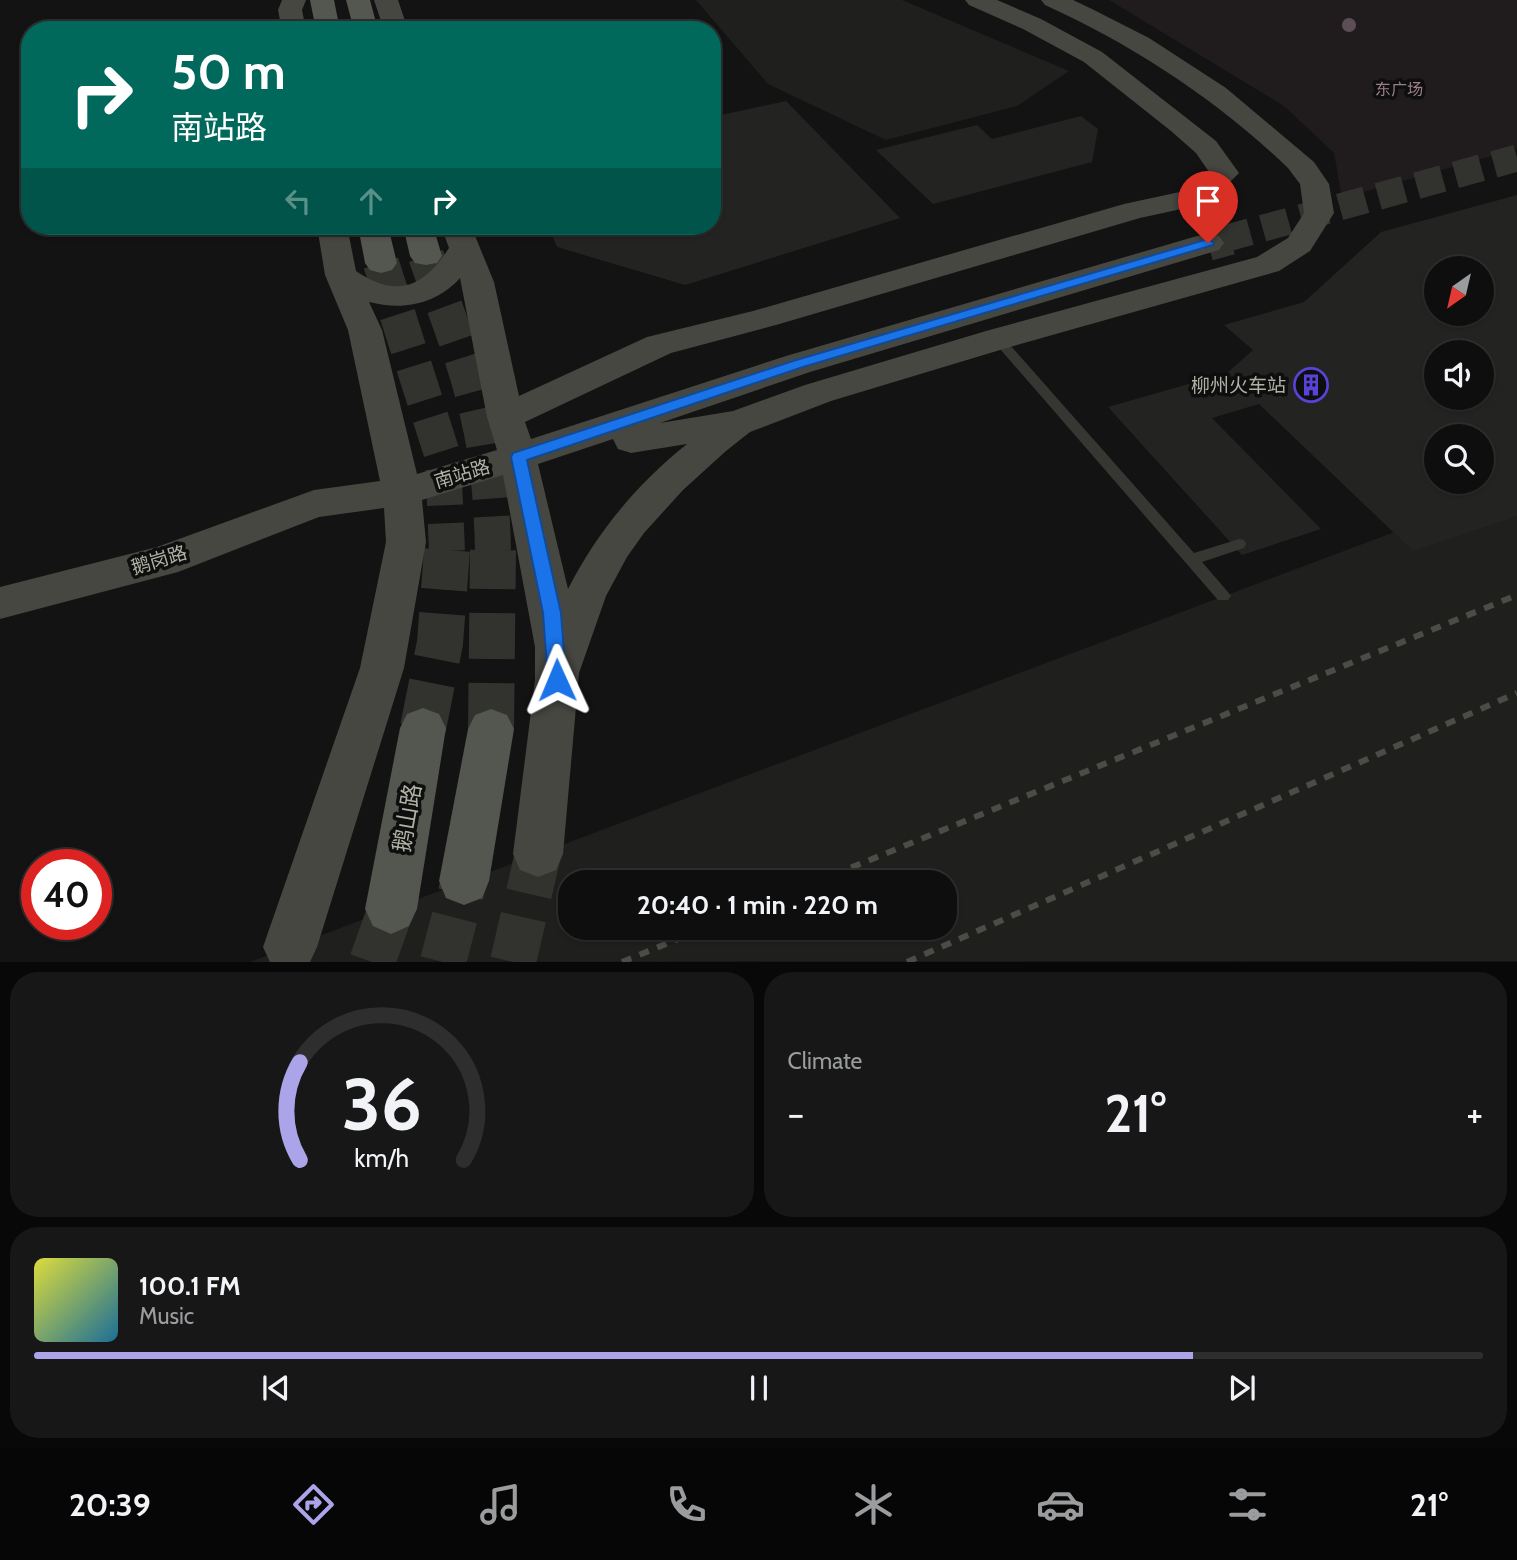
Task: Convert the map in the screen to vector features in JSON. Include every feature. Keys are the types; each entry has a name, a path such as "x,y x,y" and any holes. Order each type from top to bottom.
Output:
{"main road":[{"path":"322,0 326,21"},
{"path":"358,0 364,21"},
{"path":"375,235 381,263"},
{"name":"鹅山路","path":"391,909 423,728"},
{"path":"464,881 491,729"}],"street":[{"path":"292,21 290,10 294,0"},
{"path":"386,0 393,21"},
{"path":"505,417 659,345 764,318 1135,209 1199,197 1225,173 1206,147 1181,125 1093,57 1032,23 977,0"},
{"path":"518,457 738,423 818,393 998,339 1268,264 1299,244 1319,213 1313,181 1290,155 1218,93 1156,51 1054,0"},
{"path":"290,947 382,668 406,542 402,492 365,330 341,275 334,235"},
{"name":"南站路","path":"314,505 402,492 518,457 798,364 1208,243"},
{"path":"448,244 478,282 505,417 518,457 552,613 557,680 538,854"},
{"path":"341,275 373,295 404,296 429,289 448,277 448,244"},
{"path":"557,680 585,596 616,540 657,494 705,447 738,423"},
{"name":"鹅岗路","path":"0,603 164,561 314,505"}],"lane":[{"path":"998,339 1223,596"},
{"path":"1192,561 1239,544"}],"shaded area":[{"path":"696,0 902,0 1069,71 1017,106 886,140 768,84 721,29 721,21 714,21"},
{"path":"1517,486 1517,961 250,962"}],"green space":[{"name":"东广场","path":"1109,0 1517,0 1517,149 1342,198 1334,153 1284,106"}],"building":[{"path":"786,101 900,218 685,285 557,247 552,235 721,235 721,115"},
{"path":"1081,116 1098,129 1092,162 933,204 876,150 977,125 992,139"},
{"name":"柳州火车站","path":"1517,195 1517,516 1413,551 1259,404 1212,418 1321,529 1242,555 1108,407 1227,373 1253,350 1224,325 1304,302 1381,232"}],"tunnel":[{"path":"1224,239 1517,158"},
{"path":"1208,243 1230,237"},
{"path":"426,256 462,357 479,419 489,485 493,551"},
{"path":"381,263 443,457 447,550"},
{"path":"423,728 440,643 447,550"},
{"path":"491,729 493,551"},
{"path":"513,962 538,854"},
{"path":"443,962 464,881"},
{"path":"372,962 391,909"}],"railway":[{"path":"845,870 1517,595"},
{"path":"907,962 1517,693"},
{"path":"622,962 676,940"}],"place":[{"name":"柳州火车站","path":"1311,385"}],"route":[{"path":"557,680 552,613 518,457 798,364 1208,243"}]}
